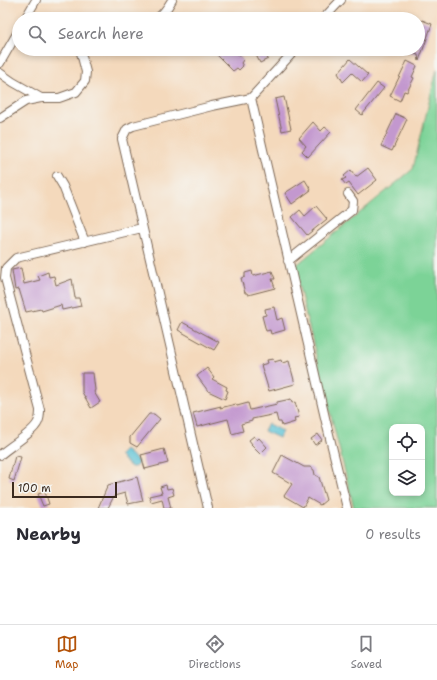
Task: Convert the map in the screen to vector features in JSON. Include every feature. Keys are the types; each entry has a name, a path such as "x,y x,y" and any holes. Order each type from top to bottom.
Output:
{"street":[{"path":"29,12 36,0"},
{"path":"164,12 172,0"},
{"path":"330,12 341,0"},
{"path":"0,64 12,43"},
{"path":"0,118 26,101 41,98 60,98 70,95 80,88 85,81 86,72 82,56"},
{"path":"208,508 142,228 123,143 124,133 127,128 133,126 212,106 251,98 290,56"},
{"path":"0,73 41,98"},
{"path":"251,98 347,508"},
{"path":"57,176 63,186 85,242"},
{"path":"288,261 352,210 353,201 348,194"},
{"path":"0,455 33,430 38,424 40,418 40,410 5,278 6,268 16,258 142,228"},
{"path":"0,443 9,447"}],"green space":[{"path":"437,69 437,508 354,508 294,267 413,169"}],"water":[{"path":"268,424 282,431 279,438 264,431"},
{"path":"125,450 137,460 138,464 135,467 131,467 119,456"}],"building":[{"path":"425,21 432,24 425,44"},
{"path":"218,56 239,56 243,60 241,63 243,66 239,70 237,68 233,71"},
{"path":"256,56 266,56 268,59 260,63"},
{"path":"350,59 368,75 362,82 352,73 343,82 338,73"},
{"path":"407,61 417,66 412,77 414,78 407,92 404,91 400,101 390,96"},
{"path":"377,83 384,88 362,115 356,110"},
{"path":"284,97 291,129 282,131 275,99"},
{"path":"396,114 407,119 392,151 381,146"},
{"path":"313,122 321,131 325,127 331,132 308,157 302,151 306,146 299,138"},
{"path":"368,168 377,180 358,195 349,183 346,185 342,180 346,178 344,176 351,170 356,177"},
{"path":"305,180 311,190 292,204 285,193"},
{"path":"316,206 327,219 307,235 292,217 300,210 305,216"},
{"path":"21,268 24,284 40,280 38,276 48,272 49,277 54,276 56,285 72,279 75,298 79,298 81,306 62,310 61,305 42,311 41,309 26,312 19,289 15,290 12,270"},
{"path":"252,271 253,276 272,271 275,279 272,279 275,288 248,295 245,293 241,278 245,277 245,273"},
{"path":"274,307 277,320 282,318 285,330 271,334 270,330 266,331 262,316 266,315 265,309"},
{"path":"182,322 219,342 214,350 178,330"},
{"path":"273,359 274,362 281,360 282,363 289,361 295,384 269,391 261,365 268,363 267,360"},
{"path":"207,368 214,377 212,379 227,387 226,390 228,391 225,399 208,391 197,376"},
{"path":"82,373 93,373 94,392 100,402 91,408 82,392"},
{"path":"291,399 292,403 295,402 299,417 294,418 295,422 282,426 281,422 278,422 276,414 252,419 252,421 241,424 243,431 232,434 228,419 197,427 193,413 221,406 220,408 248,403 250,410 277,404 277,402"},
{"path":"149,414 154,414 160,419 137,447 130,443 130,437"},
{"path":"318,434 322,440 315,445 311,439"},
{"path":"254,436 257,440 259,438 267,447 260,454 251,445 252,444 249,440"},
{"path":"164,449 168,463 145,469 141,455"},
{"path":"282,455 304,467 310,467 314,470 315,475 319,477 326,500 320,505 308,498 303,507 284,496 292,484 273,473"},
{"path":"15,456 21,457 14,481 9,479"},
{"path":"137,477 143,501 128,504 125,493 114,496 108,508 98,508 108,485"},
{"path":"166,485 167,489 172,488 174,495 168,497 171,508 164,508 162,499 151,502 149,496 162,493 160,487"},
{"path":"45,492 49,504 43,506 38,494"}]}
